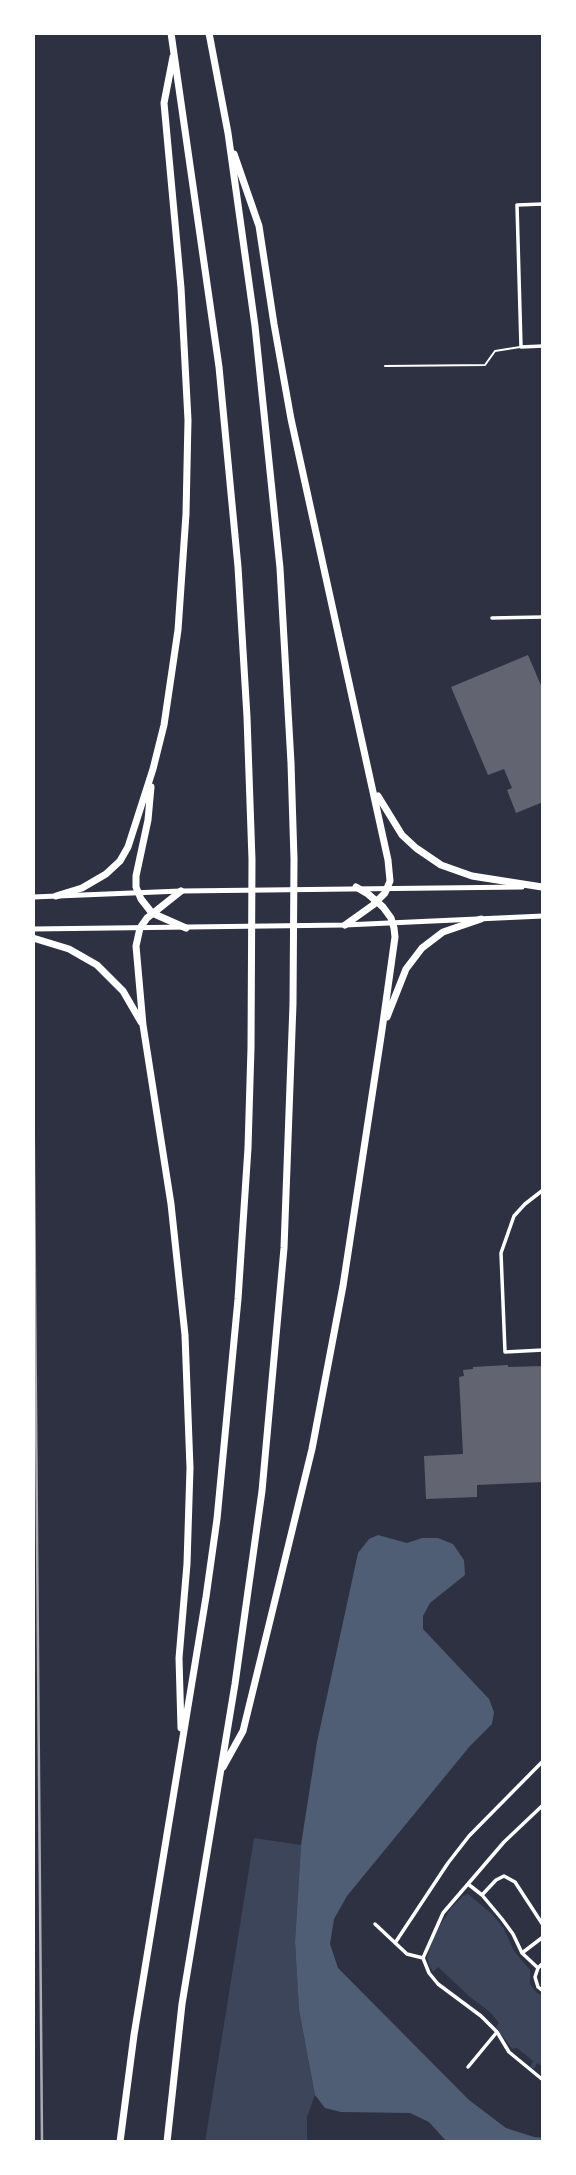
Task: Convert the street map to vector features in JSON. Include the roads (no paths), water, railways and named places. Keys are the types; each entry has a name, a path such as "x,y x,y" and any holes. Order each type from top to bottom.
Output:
{"highway":[{"path":"120,2142 134,2035 213,1548 234,1349 248,1148 253,956 243,641 230,466 212,317 171,33"},
{"path":"167,2142 182,2004 251,1576 275,1357 289,1163 294,955 294,859 286,653 274,495 257,338 228,133 209,33"},
{"path":"56,896 94,882 106,874 120,861 132,838 164,725 178,630 187,485 186,351 164,103 174,49"},
{"path":"228,133 259,226 291,419 388,860 388,888 378,901 345,925"},
{"path":"153,769 148,820 136,876 138,892 152,913 186,928"},
{"path":"372,785 402,835 433,860 466,875 542,887"},
{"path":"220,1774 243,1731 309,1460 341,1297 382,1030 395,937 393,923 378,901 356,887"},
{"path":"181,891 152,913 140,928 136,946 143,1025 176,1247 188,1391 189,1523 179,1658 182,1747"},
{"path":"382,1030 402,978 422,948 443,932 481,919"},
{"path":"33,938 69,949 97,965 123,991 143,1025"}],"main road":[{"path":"33,897 356,887 542,887"},
{"path":"33,929 345,925 543,916"}],"street":[{"path":"543,204 517,205 521,347 543,345"},
{"path":"492,618 543,617"},
{"path":"543,1190 525,1203 514,1216 501,1253 505,1352 543,1350"},
{"path":"395,1943 469,1836 543,1761"},
{"path":"543,1805 504,1842 443,1913 423,1958 429,1973 438,1984 481,2016 497,2032 509,2052 543,2080"},
{"path":"482,1895 496,1880 504,1876 515,1882 543,1925"},
{"path":"468,1884 482,1895 508,1927 522,1953 538,1968"},
{"path":"375,1924 407,1954 423,1958"},
{"path":"522,1953 543,1937"},
{"path":"543,1963 535,1972 535,1982 543,1991"},
{"path":"468,2067 497,2032"}],"lane":[{"path":"386,366 485,365 495,351 521,347"}],"railway":[{"path":"33,1042 42,2142"}]}
